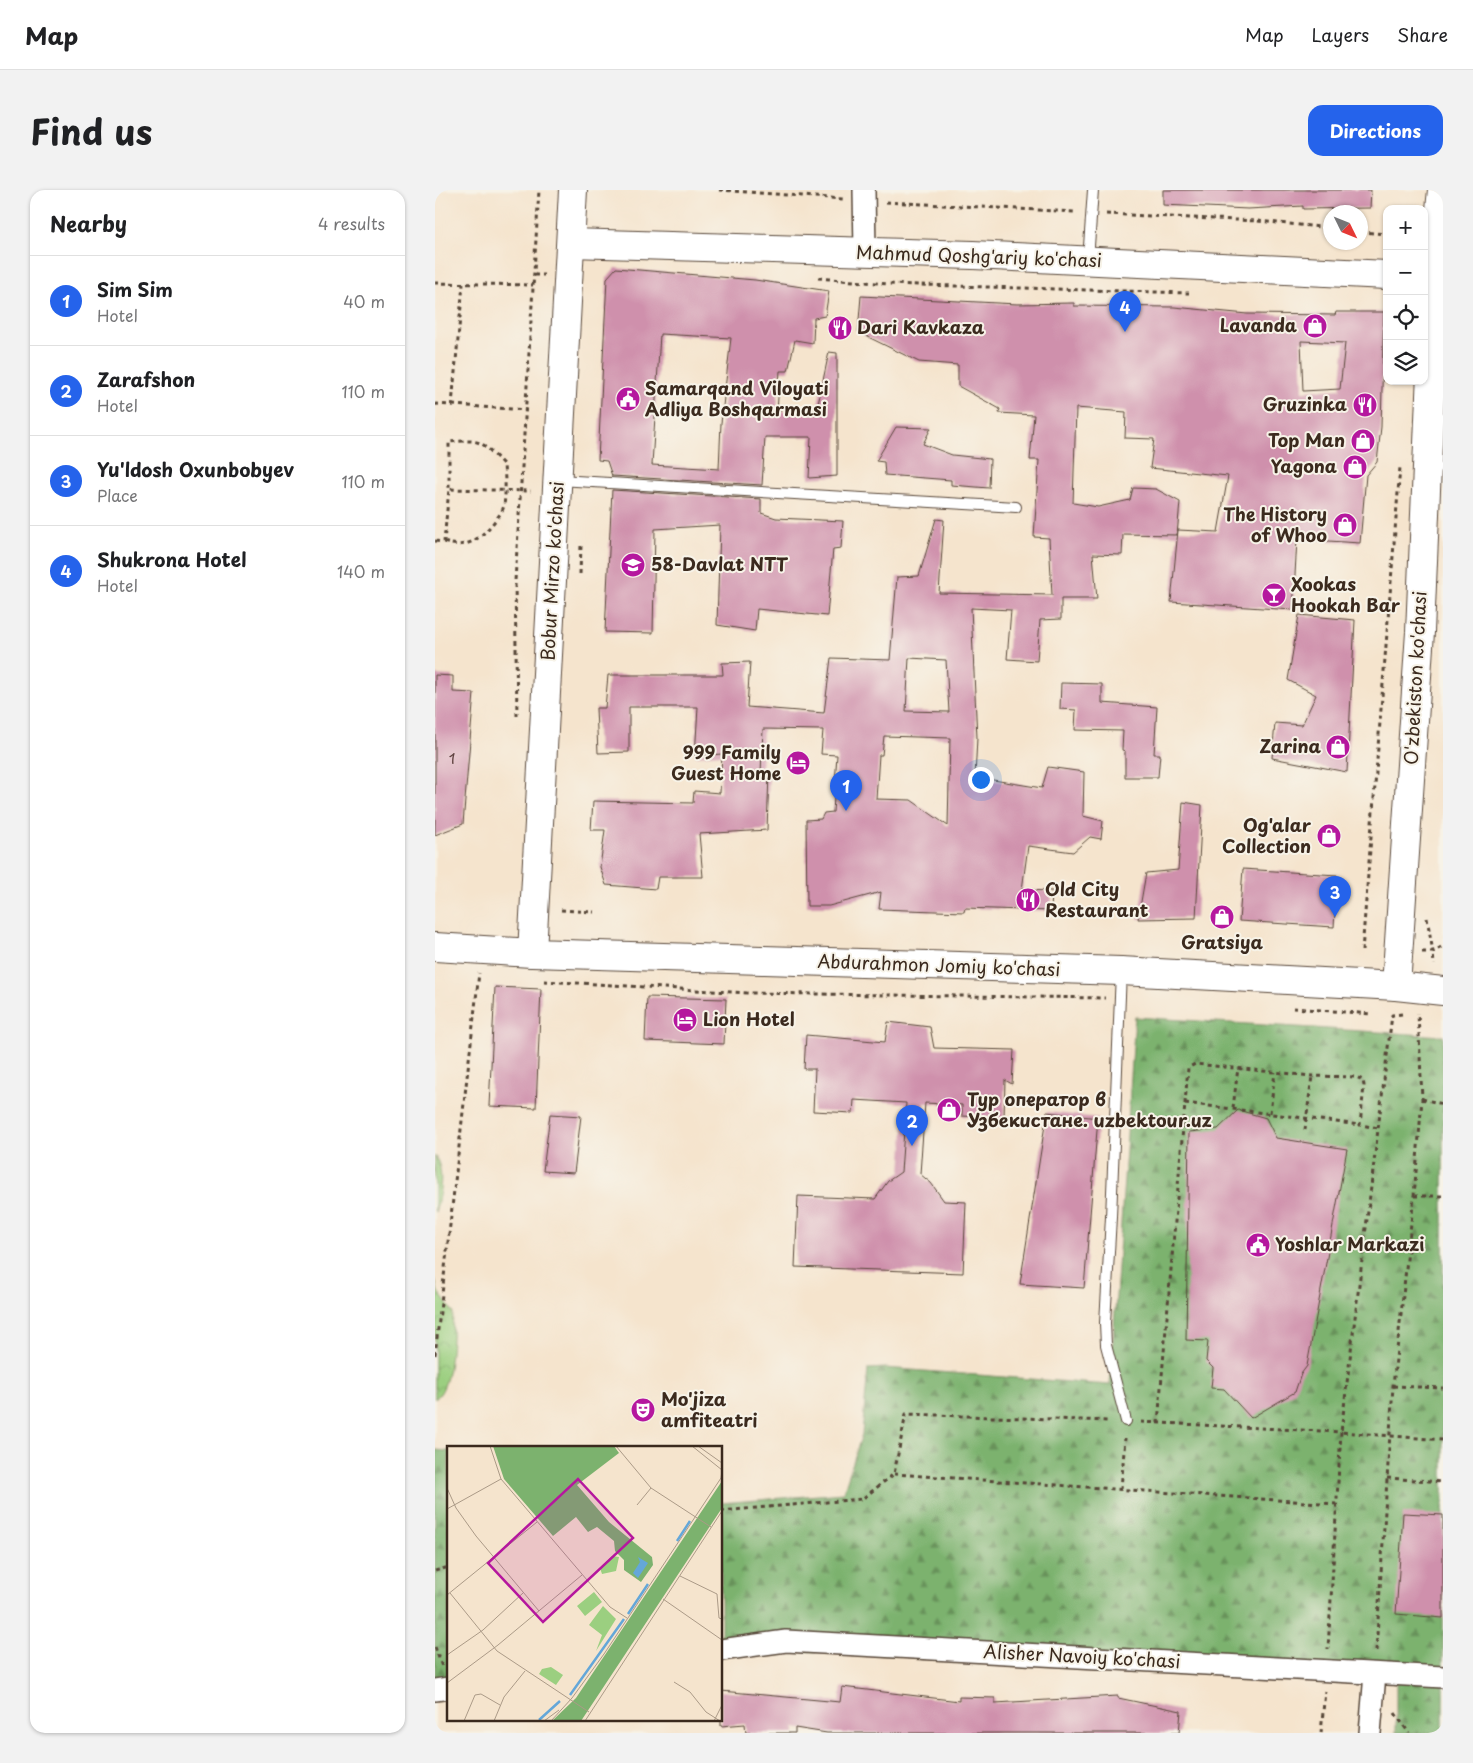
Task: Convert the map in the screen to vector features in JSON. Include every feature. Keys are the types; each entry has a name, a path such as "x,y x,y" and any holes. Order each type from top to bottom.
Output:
{"main road":[{"name":"Bobur Mirzo ko'chasi","path":"532,953 573,190"},
{"name":"O'zbekiston ko'chasi","path":"1419,995 1419,632 1433,321 1433,278 1442,190"},
{"name":"Mahmud Qoshg'ariy ko'chasi","path":"571,243 865,252 1383,275"},
{"name":"Abdurahmon Jomiy ko'chasi","path":"435,948 478,967 532,953 1121,972 1419,995"}],"street":[{"path":"864,195 865,252"},
{"name":"Alisher Navoiy ko'chasi","path":"723,1650 786,1641 1443,1677"},
{"path":"1370,1733 1375,1674"}],"lane":[{"path":"1088,261 1093,190"},
{"path":"557,486 1017,507"},
{"path":"1121,972 1105,1323 1106,1345 1126,1421"}],"path":[{"path":"517,718 515,581 539,190"},
{"path":"719,190 864,195 1091,213 1257,221 1323,227"},
{"path":"1368,233 1383,234"},
{"path":"534,275 569,275"},
{"path":"811,277 888,284 1195,293"},
{"path":"435,283 533,285"},
{"path":"451,405 463,284"},
{"path":"435,404 526,410"},
{"path":"435,541 455,546 470,544 485,534 504,507 504,465 487,448 475,440 449,442 449,490 444,542"},
{"path":"1362,951 1400,462"},
{"path":"449,490 521,490 557,486"},
{"path":"561,910 594,912"},
{"path":"1433,952 1443,946"},
{"path":"478,967 488,976"},
{"path":"435,1355 478,967"},
{"path":"535,980 747,993 1119,999"},
{"path":"1375,1674 1393,1386 1414,1196 1422,1099 1419,995"},
{"path":"1284,1007 1372,1014"},
{"path":"1321,1733 1341,1432 1393,1015"},
{"path":"1158,1423 1188,1068 1195,1064 1312,1076 1356,1077 1363,1080 1360,1125"},
{"path":"1233,1108 1238,1068"},
{"path":"1270,1113 1275,1072"},
{"path":"1305,1130 1312,1076"},
{"path":"1422,1099 1443,1104"},
{"path":"1185,1103 1379,1128"},
{"path":"1414,1196 1443,1196"},
{"path":"1393,1386 1443,1388"},
{"path":"723,1511 863,1498 894,1474 906,1414 1126,1421 1341,1432 1443,1440"},
{"path":"1121,1489 1126,1421"},
{"path":"894,1474 1336,1504"},
{"path":"1387,1478 1443,1482"}],"green space":[{"path":"1135,1017 1443,1036 1443,1733 1396,1733 1396,1668 723,1649 723,1503 843,1493 862,1434 868,1369 885,1368 1110,1385"},
{"path":"435,1156 441,1176 435,1212"},
{"path":"435,1280 438,1292 453,1312 452,1345 448,1371 441,1392 435,1399"},
{"path":"435,1450 447,1451 447,1685 435,1687"}],"building":[{"path":"1163,190 1371,190 1370,208 1368,208 1368,205 1323,205 1323,209 1303,209 1303,206 1248,209 1163,205"},
{"path":"616,268 755,280 829,291 825,316 814,318 813,343 795,340 788,371 780,371 777,411 816,414 829,352 837,353 837,476 809,478 811,437 765,437 762,485 612,476 607,461 598,460 607,278","holes":["660,334 731,338 721,423 719,469 652,465"]},
{"path":"861,296 1017,304 1074,303 1074,306 1174,307 1247,314 1335,315 1336,312 1383,312 1381,427 1377,462 1366,475 1360,543 1297,539 1293,610 1171,602 1178,530 1218,532 1228,476 1150,468 1154,439 1125,438 1126,412 1076,408 1073,503 1098,507 1130,500 1133,488 1156,489 1180,502 1177,535 1123,534 1122,555 1093,554 1097,599 1061,599 1061,619 1040,620 1037,661 1007,659 1011,610 971,608 977,738 975,777 1042,788 1048,767 1084,772 1083,816 1103,821 1101,839 1090,837 1073,852 1028,846 1022,890 1052,891 1051,911 965,908 964,912 879,909 881,892 829,906 807,906 806,820 821,819 824,813 833,812 837,755 821,754 823,730 763,729 761,773 769,773 767,830 699,834 703,877 658,877 656,889 606,885 600,867 605,830 591,830 593,801 693,803 694,791 720,793 722,754 695,756 698,707 629,707 629,752 598,753 596,708 605,708 608,675 723,675 722,663 750,662 747,707 824,713 831,658 890,660 897,577 919,576 936,519 944,520 939,593 1052,595 1049,538 1034,537 1039,460 1030,460 1034,415 999,413 1000,409 958,386 958,365 919,362 858,332","holes":["1301,341 1345,343 1340,389 1303,391","909,658 946,660 949,712 906,711","884,736 950,738 948,826 911,800 876,799 879,755 882,755"]},
{"path":"896,427 931,428 923,444 952,455 990,459 989,488 951,485 951,480 885,475 884,462 876,461"},
{"path":"612,490 761,499 761,513 776,518 843,521 841,548 833,549 827,616 757,609 755,631 717,625 720,525 655,529 653,633 605,632"},
{"path":"1299,615 1355,620 1347,772 1272,758 1275,723 1302,725 1316,695 1288,680"},
{"path":"435,675 453,676 453,692 474,693 463,824 435,835"},
{"path":"1061,683 1102,684 1102,703 1157,707 1154,754 1160,754 1158,777 1125,777 1125,751 1122,750 1123,731 1075,730 1076,710 1060,709"},
{"path":"1183,802 1202,805 1196,918 1138,919 1146,873 1178,870"},
{"path":"1243,869 1337,875 1334,927 1239,921"},
{"path":"495,987 541,989 536,1108 489,1106"},
{"name":"Lion Hotel","path":"647,997 726,999 724,1044 645,1041"},
{"path":"888,1022 930,1027 934,1048 1014,1050 1012,1084 1005,1080 1004,1118 962,1116 962,1105 925,1103 920,1174 931,1183 944,1201 966,1202 963,1273 795,1267 798,1196 875,1199 888,1181 901,1172 906,1103 854,1100 853,1113 813,1111 815,1069 804,1069 806,1035 885,1042"},
{"name":"Yoshlar Markazi","path":"1238,1110 1266,1118 1276,1138 1347,1149 1307,1366 1301,1374 1295,1392 1251,1418 1224,1389 1211,1388 1213,1368 1206,1361 1208,1341 1186,1340 1189,1132 1218,1129"},
{"path":"1047,1112 1098,1118 1084,1288 1020,1284"},
{"path":"550,1114 581,1116 574,1173 543,1171"},
{"path":"1403,1513 1443,1515 1443,1618 1396,1614"},
{"path":"842,1687 959,1701 959,1697 995,1698 995,1703 1118,1696 1118,1698 1181,1711 1179,1733 827,1733 795,1728 795,1733 746,1733 745,1724 721,1726 721,1720 723,1720 723,1691 840,1702"}],"place":[{"name":"Lavanda","path":"1315,326"},
{"name":"Dari Kavkaza","path":"840,328"},
{"name":"Shukrona Hotel","path":"1125,332"},
{"name":"Samarqand Viloyati Adliya Boshqarmasi","path":"628,399"},
{"name":"Gruzinka","path":"1365,405"},
{"name":"Top Man","path":"1363,441"},
{"name":"Yagona","path":"1355,467"},
{"name":"The History of Whoo","path":"1345,525"},
{"name":"58-Davlat NTT","path":"633,565"},
{"name":"Xookas Hookah Bar","path":"1274,595"},
{"name":"Zarina","path":"1338,747"},
{"name":"999 Family Guest Home","path":"798,763"},
{"name":"Sim Sim","path":"846,811"},
{"name":"Og'alar Collection","path":"1329,836"},
{"name":"Old City Restaurant","path":"1028,900"},
{"name":"Gratsiya","path":"1222,917"},
{"name":"Yu'ldosh Oxunbobyev","path":"1335,917"},
{"name":"Lion Hotel","path":"685,1020"},
{"name":"Тур оператор в Узбекистане. uzbektour.uz","path":"949,1110"},
{"name":"Zarafshon","path":"912,1146"},
{"name":"Yoshlar Markazi","path":"1258,1245"},
{"name":"Mo'jiza amfiteatri","path":"643,1410"}]}
